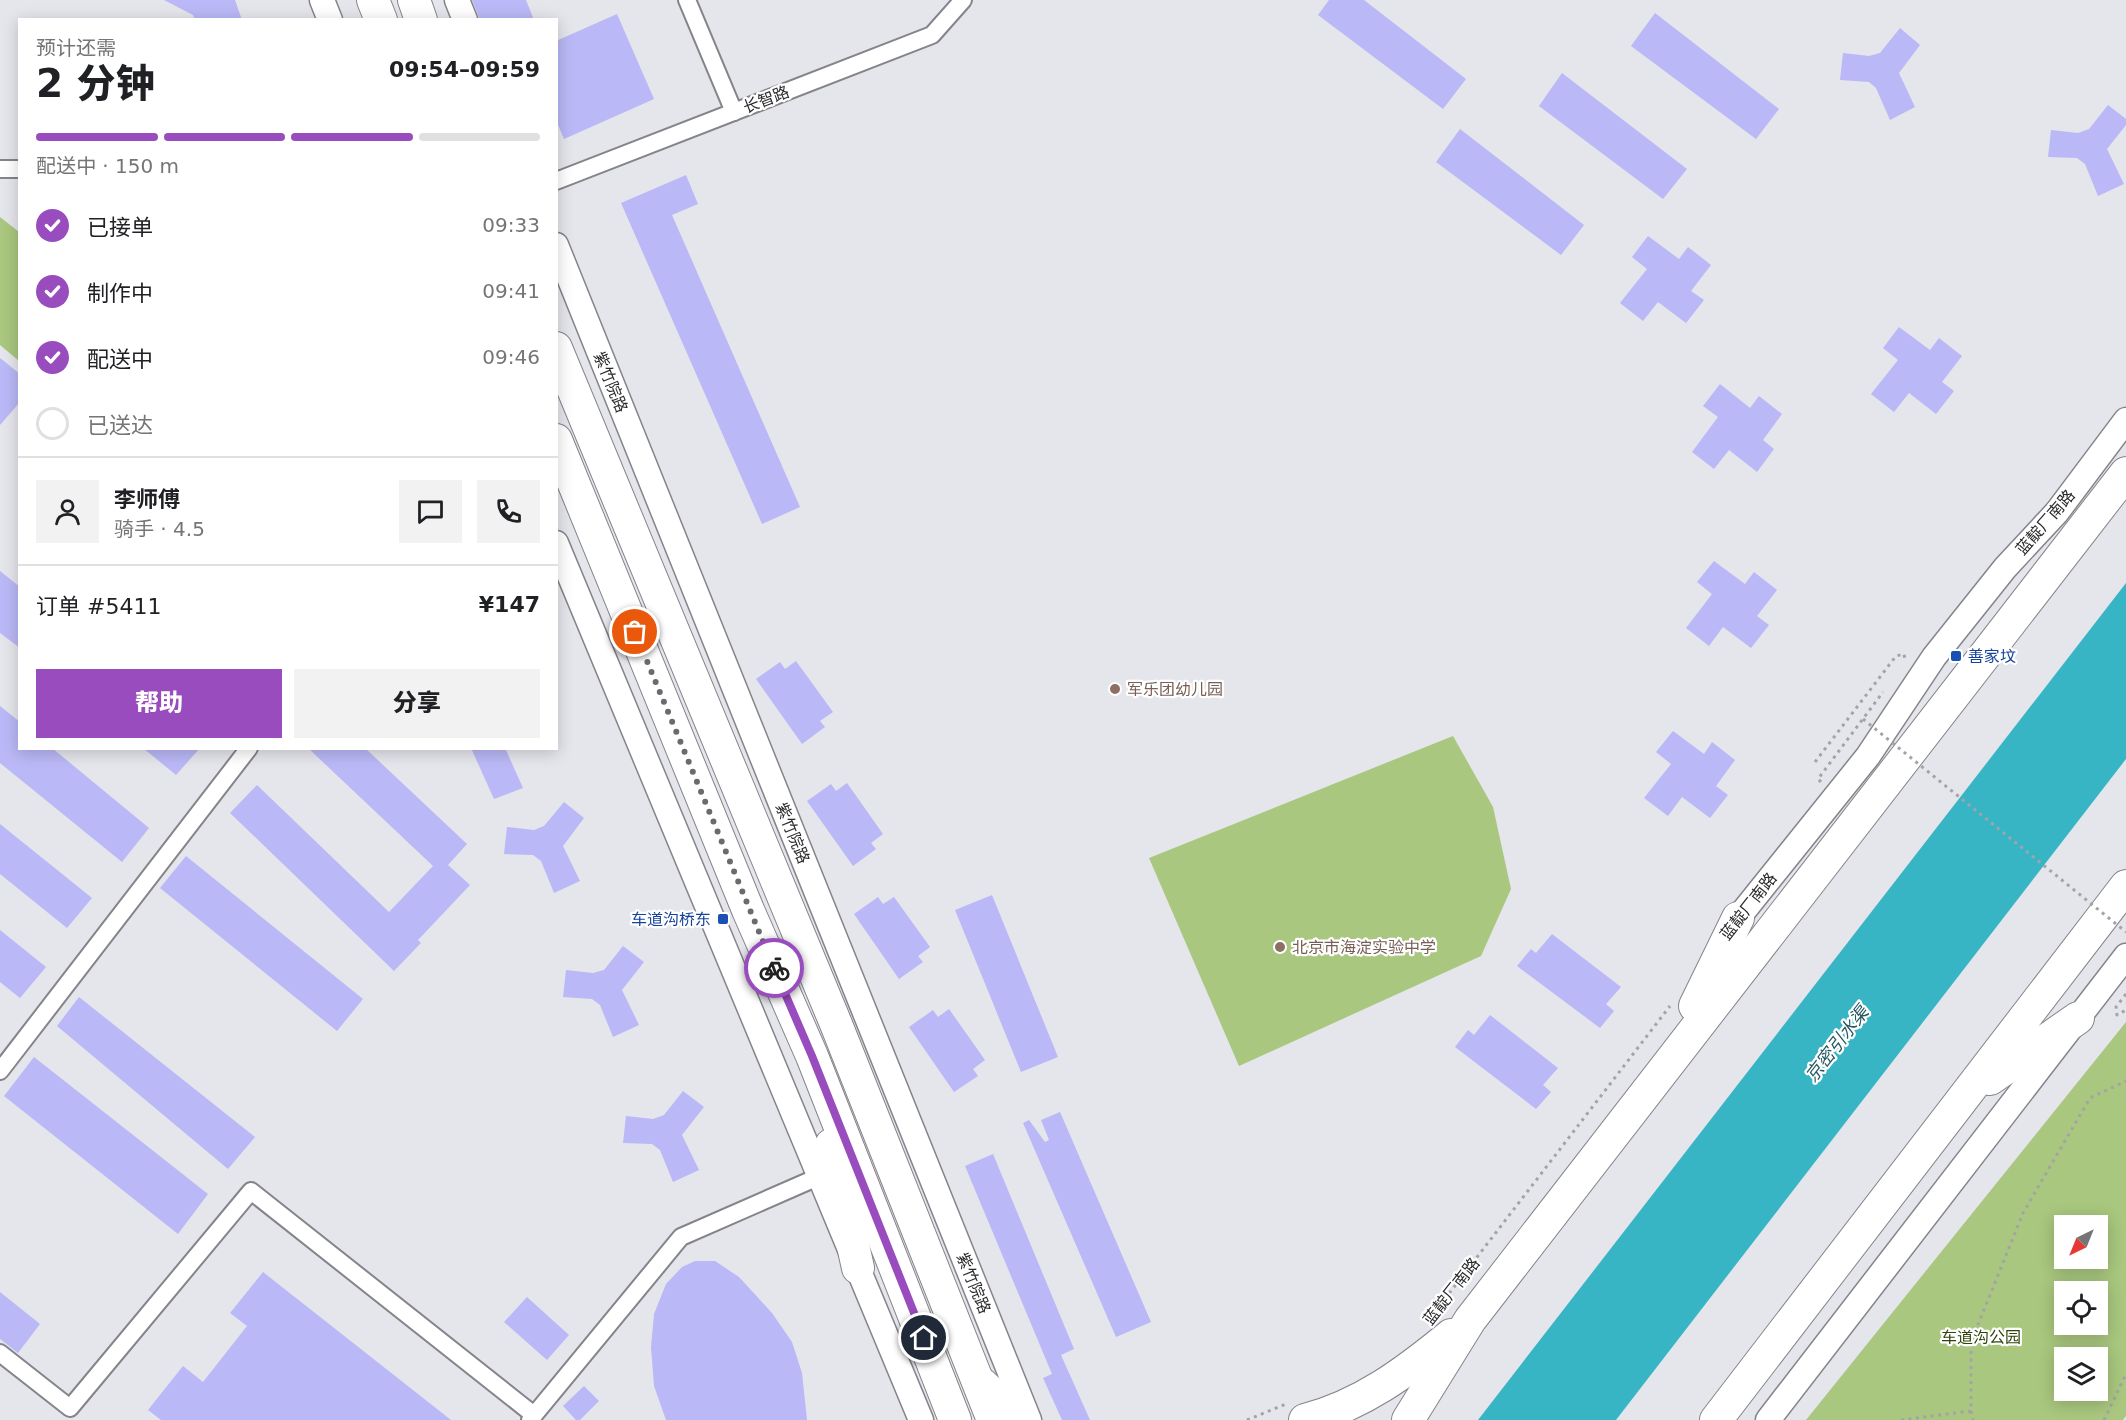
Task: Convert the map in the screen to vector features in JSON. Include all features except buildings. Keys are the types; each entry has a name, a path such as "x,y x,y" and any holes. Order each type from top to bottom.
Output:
{"highway":[{"path":"373,0 380,18"},
{"path":"414,0 420,18"},
{"path":"429,0 429,18"},
{"name":"紫竹院路","path":"558,353 836,1024 973,1376 993,1420"},
{"path":"558,445 744,899 812,1056 890,1249 955,1420"},
{"name":"蓝靛厂南路","path":"1407,1420 1470,1320 2126,472"},
{"path":"1716,1420 2126,886"},
{"path":"1665,1065 1738,918"},
{"path":"1965,1097 2078,1018"},
{"path":"812,1056 858,1268"},
{"path":"1305,1420 1329,1413 1372,1394 1410,1369 1470,1320"},
{"path":"973,1376 1021,1420"}],"street":[{"path":"322,0 329,18"},
{"path":"457,0 464,18"},
{"path":"687,0 734,112"},
{"name":"长智路","path":"558,180 932,35 963,0"},
{"path":"0,169 18,169"},
{"name":"紫竹院路","path":"558,250 1029,1420"},
{"name":"蓝靛厂南路","path":"1738,918 1868,756 1934,657 2005,568 2057,512 2126,420"},
{"path":"558,548 921,1420"},
{"path":"0,1071 247,750"},
{"path":"1768,1420 2126,956"},
{"path":"0,1353 66,1414 250,1191 532,1418 681,1237 818,1177"}],"path":[{"path":"1815,762 1896,656 1904,654 1906,662"},
{"path":"1826,769 1884,691"},
{"path":"1863,719 2126,932"},
{"path":"2126,994 2116,1007 2117,1015 2126,1010"},
{"name":"蓝靛厂南路","path":"1429,1320 1674,1002"},
{"path":"1973,1420 1971,1342 2023,1213 2090,1098 2126,1081"},
{"path":"2104,1420 2126,1374"},
{"path":"1901,1420 1971,1411"}],"green space":[{"path":"0,217 18,231 18,360 0,345"},
{"path":"1453,736 1493,807 1511,889 1481,956 1239,1066 1149,858"},
{"name":"车道沟公园","path":"2126,1022 2126,1416 2123,1420 1806,1420"}],"water":[{"name":"京密引水渠","path":"2126,583 2126,759 1616,1420 1478,1420"}],"way so far":[{"path":"635,632 748,910 774,968"}],"place":[{"name":"善家坟","path":"1956,656"},
{"name":"军乐团幼儿园","path":"1115,689"},
{"name":"车道沟桥东","path":"723,919"},
{"name":"北京市海淀实验中学","path":"1280,947"}],"route":[{"path":"774,968 812,1056 924,1338"}]}
